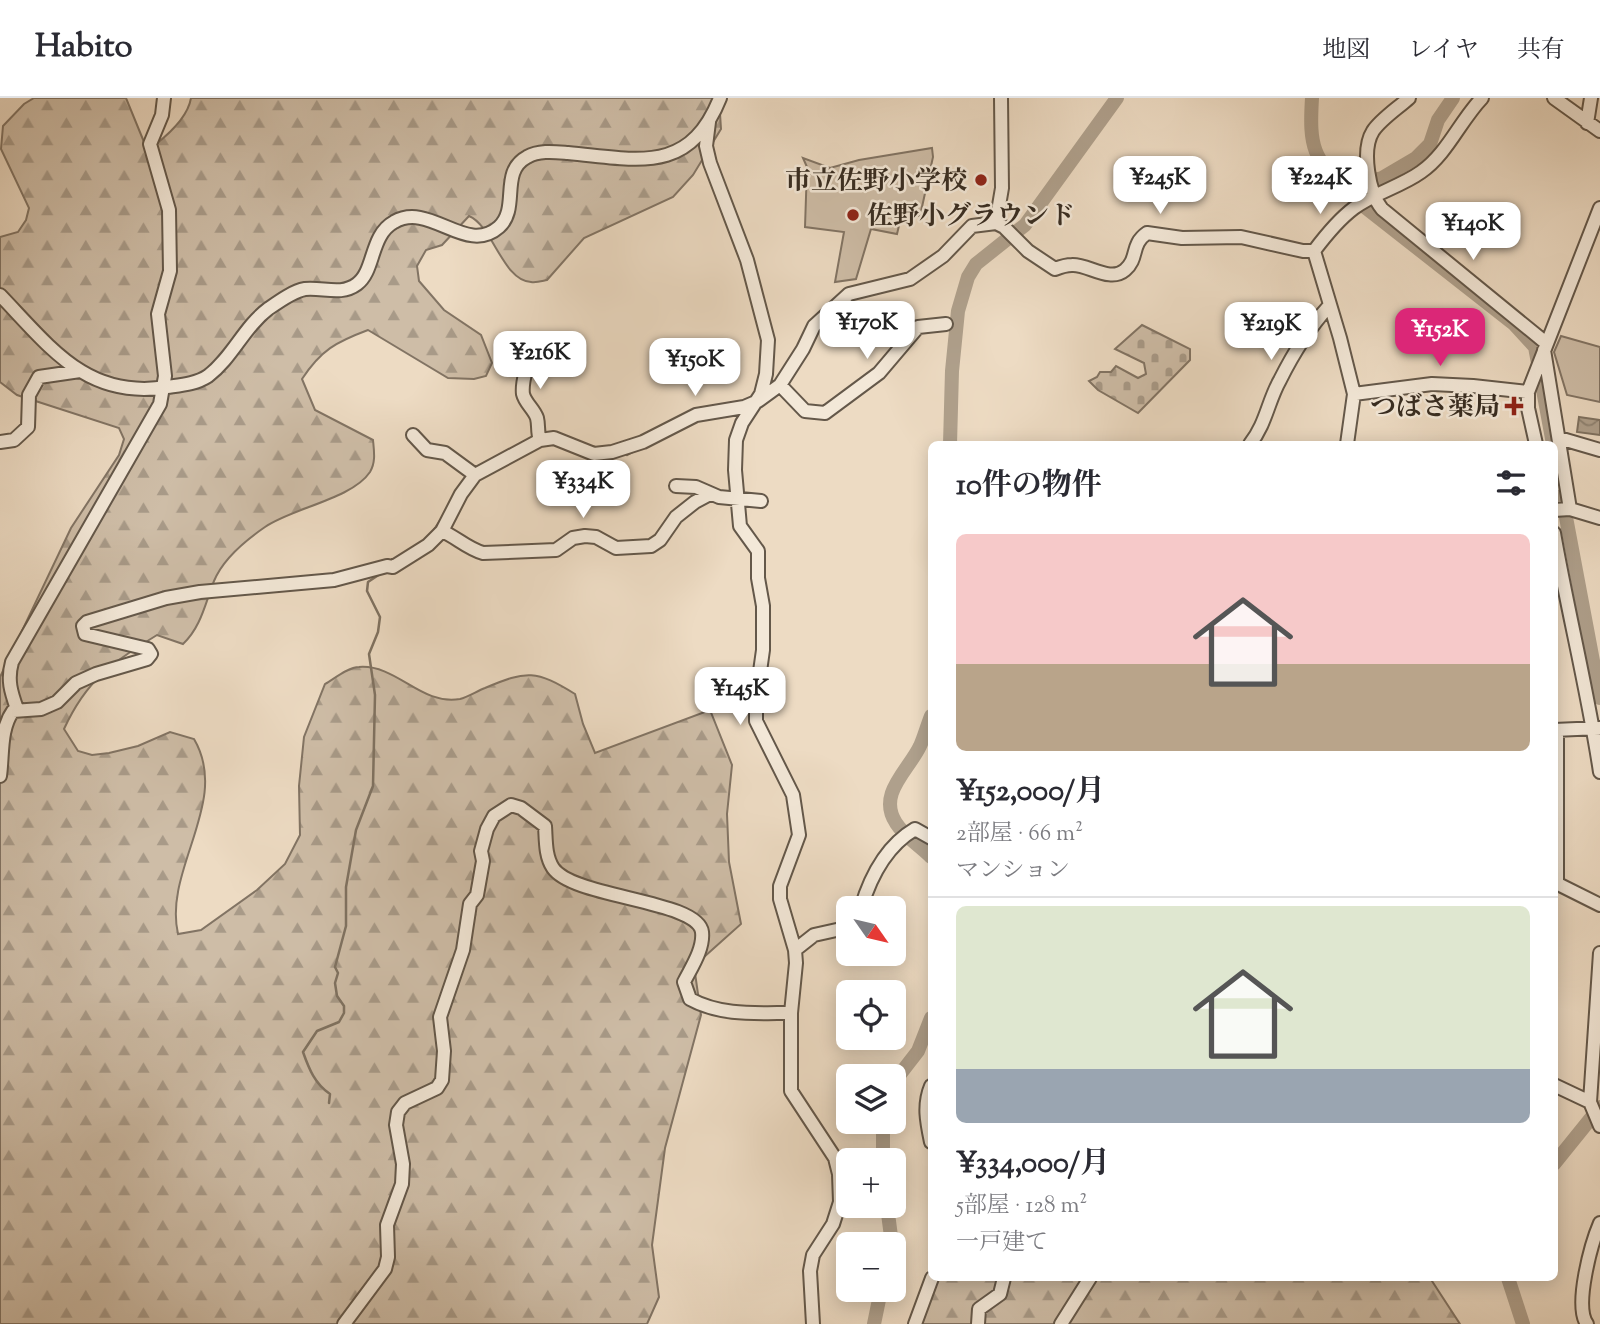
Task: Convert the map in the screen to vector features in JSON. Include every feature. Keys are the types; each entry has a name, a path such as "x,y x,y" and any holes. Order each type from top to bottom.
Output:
{"street":[{"path":"17,709 9,685 12,662 160,404 165,376 158,314 170,271 169,209 150,144 162,115 164,98"},
{"path":"0,295 49,348 97,379 129,390 193,383 216,369 261,316 296,292 307,289 337,291 359,283 365,275 377,240 393,222 419,216 465,235 492,232 506,217 511,178 516,166 525,158 538,153 553,152 655,159 669,155 685,147 701,133 720,98"},
{"path":"1000,225 1001,98"},
{"path":"1409,98 1373,131 1367,144 1371,194 1382,209 1545,346 1559,438 1562,509 1600,518"},
{"path":"1314,251 1332,228 1371,194 1420,173 1435,160 1467,114 1482,98"},
{"path":"1554,98 1600,131"},
{"path":"1587,123 1591,98"},
{"path":"709,122 706,146 710,163 747,260 768,340 766,374 758,401 742,423 736,440 735,470 740,526 758,551 758,578 763,606 763,650 756,721 793,795 799,835 780,886 780,899 795,950 791,1013 791,1091 835,1158 840,1191 840,1202 833,1224 813,1255 810,1271 813,1324"},
{"path":"1535,441 1528,408 1528,392 1600,208"},
{"path":"0,774 0,747 8,716 17,709 41,709 57,702 76,682 148,659 151,654 148,649 85,634 83,626 87,621 166,598 200,592 334,580 390,567 428,545 442,531 472,473 539,437 554,438 594,454 612,452 643,442 695,415 744,407 758,401 780,385 814,326 849,294 910,279 943,256 972,226 1000,225 1055,269 1073,265 1113,275 1124,271 1132,261 1138,239 1147,233 1182,238 1241,237 1314,251"},
{"path":"1314,251 1354,394 1347,441"},
{"path":"1252,441 1260,432 1279,381 1317,320 1329,306"},
{"path":"780,385 805,411 825,413 880,373 918,327 946,324"},
{"path":"536,340 523,390 524,397 538,420 539,437"},
{"path":"0,442 14,440 28,428 29,395 40,377 80,370"},
{"path":"1354,394 1432,384 1528,392"},
{"path":"413,435 427,450 445,453 472,473"},
{"path":"1559,438 1600,450"},
{"path":"676,486 696,487 719,497 761,501"},
{"path":"442,531 482,553 556,550 573,538 585,536 596,537 616,548 651,546 660,540 676,517 710,494"},
{"path":"1558,582 1560,607 1597,729 1600,772"},
{"path":"1558,730 1597,729"},
{"path":"344,1324 385,1269 388,1257 387,1225 402,1184 403,1164 396,1125 398,1112 405,1103 437,1088 442,1080 444,1051 440,1017 463,950 470,904 477,895 483,861 481,851 487,829 494,816 503,808 511,805 521,807 545,826 546,848 554,869 563,875 606,893 672,909 699,925 702,932 698,955 684,982 690,999 704,1007 727,1012 791,1013"},
{"path":"864,896 870,879 893,848 910,831 915,829 928,836"},
{"path":"1558,884 1600,905"},
{"path":"795,950 814,935 836,930"},
{"path":"1597,1122 1590,1102 1598,1015 1600,953"},
{"path":"1558,1087 1590,1102"},
{"path":"1584,1322 1582,1300 1594,1236 1600,1223"},
{"path":"915,1324 931,1281"},
{"path":"978,1324 979,1309 1000,1294 1003,1281"},
{"path":"1061,1324 1088,1281"}],"green space":[{"path":"34,98 126,98 144,142 156,144 182,118 191,98 719,98 721,129 693,175 673,197 584,238 547,280 531,282 513,273 485,230 469,216 442,245 426,250 417,266 419,281 444,310 481,335 492,363 486,376 474,379 448,378 368,330 338,343 323,354 302,379 315,410 373,440 374,460 370,472 350,489 277,520 243,544 218,573 198,623 183,644 157,635 127,654 92,685 64,729 78,751 92,755 138,746 170,732 194,739 203,763 205,787 201,811 179,885 176,910 178,934 201,930 257,890 285,864 300,835 299,786 304,737 325,684 350,669 373,668 433,697 446,700 463,698 511,678 531,675 550,680 575,694 595,753 710,710 732,765 727,814 729,862 741,924 694,966 701,1015 665,1148 652,1245 659,1297 647,1324 0,1324 0,677 71,528 119,455 124,439 119,428 17,395 0,382 0,237 18,232 26,220 29,208 1,149 3,126 24,104"},
{"name":"佐野小グラウンド","path":"932,148 933,157 920,216 902,213 897,234 871,229 856,279 835,282 844,232 805,227 807,167 803,158 830,168 859,160"},
{"path":"1142,325 1190,349 1190,360 1138,413 1098,390 1089,381 1100,372 1111,372 1116,366 1138,378 1146,374 1144,363 1115,349"},
{"path":"1561,336 1600,347 1600,402 1567,395 1554,352"},
{"path":"933,1281 1432,1281 1460,1324 918,1324"}],"water":[{"path":"1579,417 1600,420 1600,435 1577,432"}],"waterway":[{"path":"950,441 952,371 958,311 968,277 976,264 1025,225 1117,98"},
{"path":"1312,98 1313,141 1320,160 1336,181 1347,193 1514,324 1535,347 1552,441"},
{"path":"1332,177 1365,182 1382,178 1416,158 1430,144 1438,120 1453,98"},
{"path":"900,339 912,326"},
{"path":"627,455 636,450"},
{"path":"458,488 467,476"},
{"path":"1562,496 1600,698"},
{"path":"432,533 440,521"},
{"path":"329,1103 330,1094 316,1081 303,1052 317,1031 339,1022 344,1013 344,1006 337,996 335,983 338,973 335,967 346,926 346,887 356,830 373,786 375,695 369,654 378,632 380,617 367,591 368,582 380,574"},
{"path":"928,724 920,746 896,783 890,802 891,812 899,828 928,854"},
{"path":"906,1066 918,1051 928,1026"},
{"path":"1558,1159 1600,1107"},
{"path":"883,1134 883,1148"},
{"path":"889,1218 890,1232"},
{"path":"1509,1281 1523,1324"},
{"path":"874,1324 879,1302"}],"place":[{"name":"市立佐野小学校","path":"981,180"},
{"name":"佐野小グラウンド","path":"853,215"},
{"name":"つばさ薬局","path":"1514,406"}]}
